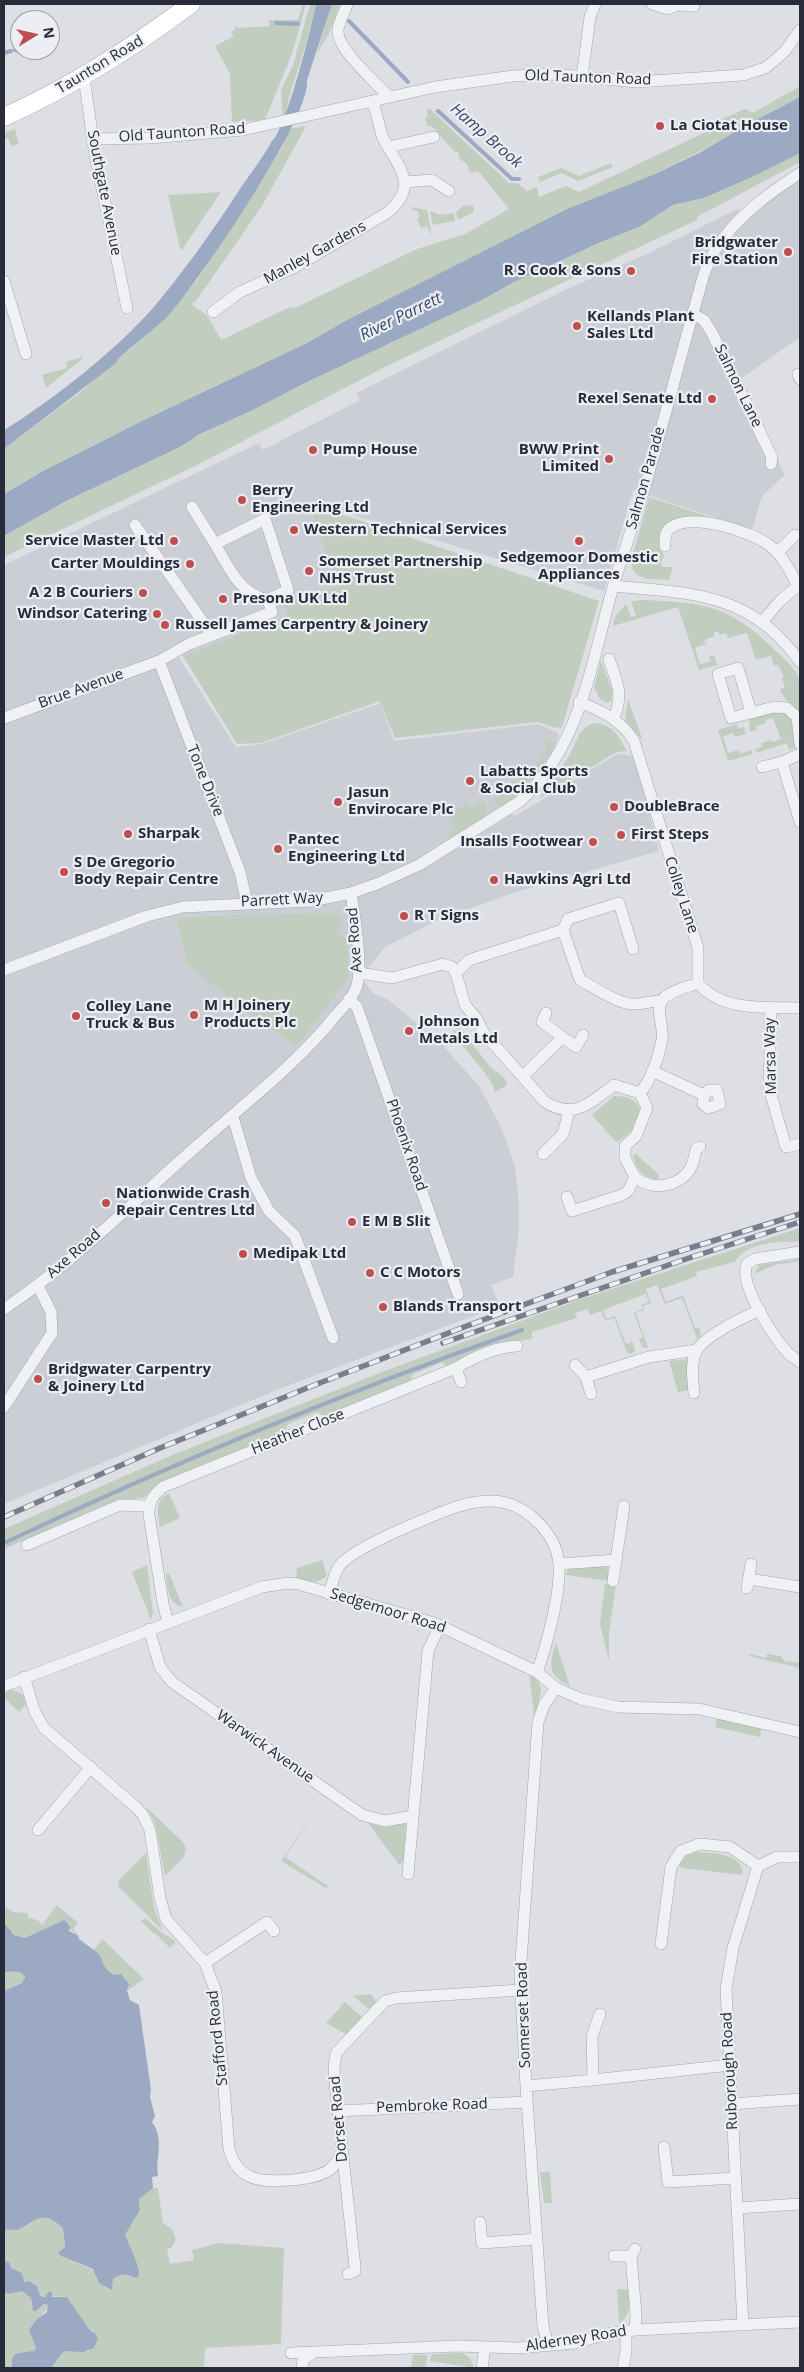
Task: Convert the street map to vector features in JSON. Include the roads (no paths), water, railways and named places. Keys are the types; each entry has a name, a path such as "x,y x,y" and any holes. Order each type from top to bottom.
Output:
{"main road":[{"name":"Taunton Road","path":"4,117 84,77 146,37 184,6"}],"street":[{"path":"347,4 338,30 340,41 360,67 389,97"},
{"path":"582,77 590,17 595,4"},
{"path":"652,4 668,9 680,4 694,6"},
{"name":"Old Taunton Road","path":"92,138 243,130 435,87 513,76 542,74 636,82 743,76 765,68 774,61 785,51 800,30"},
{"name":"Southgate Avenue","path":"84,77 92,138 127,308"},
{"path":"373,101 382,136 400,167 405,182 432,180 449,191"},
{"path":"388,147 434,137"},
{"name":"Salmon Parade","path":"579,702 642,494 704,274 715,250 729,232 759,203 800,173"},
{"name":"Manley Gardens","path":"213,312 240,292 295,267 386,213 399,203 404,193 405,182"},
{"path":"4,281 26,354"},
{"name":"Salmon Lane","path":"693,314 704,320 712,333 772,457 771,464"},
{"path":"192,507 241,586 254,597 268,600 288,590 265,519 215,544"},
{"path":"665,546 665,536 670,528 696,522 713,524 759,539 777,553 799,585 780,600 762,622"},
{"path":"135,525 212,635"},
{"path":"777,553 795,535"},
{"path":"613,586 710,597 734,606 762,622 789,647 800,662"},
{"name":"Brue Avenue","path":"4,718 159,661 189,644 272,612 268,600"},
{"path":"609,659 620,695 620,702 614,718"},
{"name":"Tone Drive","path":"159,661 240,872 247,903"},
{"name":"Colley Lane","path":"579,702 614,718 629,732 639,754 698,948 698,982"},
{"name":"Parrett Way","path":"4,970 147,916 184,907 311,901 351,893 380,883 418,865 519,802 547,774 561,752 572,727 579,702"},
{"path":"751,712 780,706 792,711 796,717 800,744"},
{"path":"762,767 782,762 800,754"},
{"path":"782,762 800,822"},
{"name":"Axe Road","path":"4,1309 38,1286 199,1144 233,1117 296,1058 349,999 356,988 359,973 351,893"},
{"path":"633,949 619,904 568,920 563,930 580,980 624,1002 634,1004 648,1000 661,1001"},
{"path":"456,973 469,960 563,930"},
{"path":"359,973 392,978 443,964 452,968 456,973 465,1006 477,1019 483,1032 545,1102 556,1108 569,1111 581,1109 614,1085 640,1093 647,1108 636,1136 625,1146 625,1158 635,1178 648,1185 660,1186 680,1180 689,1171 696,1149 700,1147"},
{"path":"640,1093 652,1071 663,1038 660,1009 661,1001 665,996 698,982 720,1000 736,1005 800,1008"},
{"name":"Phoenix Road","path":"349,999 357,1006 458,1294"},
{"name":"Marsa Way","path":"771,1007 770,1095 786,1148 800,1144"},
{"path":"546,1013 542,1022 576,1047 583,1035"},
{"path":"523,1076 562,1038"},
{"path":"652,1071 704,1096"},
{"path":"543,1154 563,1134 569,1111"},
{"path":"233,1117 252,1178 269,1211 294,1236 333,1338"},
{"path":"567,1197 572,1211 622,1196 628,1191 635,1178"},
{"path":"800,1252 750,1260 746,1267 746,1276 760,1310 787,1352 800,1362"},
{"path":"4,1407 52,1333 51,1312 38,1286"},
{"path":"586,1377 649,1357 697,1350 729,1325 760,1310"},
{"name":"Heather Close","path":"148,1506 155,1493 162,1487 456,1368 470,1360 496,1350 517,1346"},
{"path":"694,1393 693,1366 697,1350"},
{"path":"575,1366 586,1377 590,1394"},
{"path":"456,1368 461,1382"},
{"path":"329,1594 337,1570 351,1556 417,1523 444,1511 482,1502 516,1506 532,1516 549,1536 559,1564 548,1642 537,1672"},
{"path":"27,1545 120,1505 148,1506 163,1603 168,1622"},
{"path":"613,1581 624,1506"},
{"path":"559,1564 616,1560"},
{"path":"751,1564 748,1583 800,1587"},
{"name":"Sedgemoor Road","path":"4,1686 149,1629 274,1584 298,1584 440,1625 537,1672 556,1688 581,1699 611,1706 699,1709 800,1732"},
{"path":"408,1874 428,1652 440,1625"},
{"name":"Warwick Avenue","path":"149,1629 158,1663 162,1671 172,1682 362,1815 385,1822 413,1816"},
{"name":"Stafford Road","path":"24,1678 38,1721 143,1815 150,1830 160,1898 166,1919 205,1963 217,1999 229,2149 236,2164 245,2173 257,2179 300,2178 317,2176 328,2170 341,2154"},
{"name":"Somerset Road","path":"548,2346 544,2326 537,2239 520,1990 538,1722 544,1705 556,1688"},
{"path":"48,1839 35,1828 91,1767"},
{"path":"661,1944 671,1867 681,1851 700,1844 730,1847 758,1866 776,1857 800,1857"},
{"name":"Ruborough Road","path":"743,2325 726,1990 735,1939 758,1866"},
{"path":"205,1963 268,1922"},
{"name":"Dorset Road","path":"356,2274 341,2154 334,2068 336,2053 385,2001 396,1998 520,1990"},
{"path":"593,2080 592,2036 600,2014"},
{"path":"526,2086 730,2065"},
{"path":"732,2104 800,2099"},
{"name":"Pembroke Road","path":"338,2111 527,2102"},
{"path":"664,2147 668,2182 735,2178"},
{"path":"737,2208 800,2204"},
{"path":"480,2222 482,2243 537,2239"},
{"path":"614,2256 633,2253 636,2314 630,2331 623,2368"},
{"name":"Alderney Road","path":"291,2353 423,2347 548,2346 630,2331 800,2322"},
{"path":"482,2368 485,2347"},
{"path":"302,2368 303,2360 314,2352"}],"water":[{"path":"316,4 332,4 307,80 304,99 272,163 225,239 181,301 166,318 119,358 115,364 4,449 4,430 63,390 121,341 153,308 208,237 260,161 284,119"},
{"name":"River Parrett","path":"800,97 800,153 704,198 673,205 639,227 601,242 514,282 482,300 200,434 180,447 66,501 4,536 4,494 45,470 144,420 307,343 347,320 567,209 655,174 701,152 739,129"},
{"path":"64,1920 70,1926 69,1931 79,1936 78,1938 100,1956 109,1971 114,1975 121,1974 129,1984 127,1991 130,2000 139,2005 151,2090 150,2097 155,2116 152,2122 159,2142 158,2176 152,2177 153,2188 139,2199 140,2210 125,2235 136,2260 139,2275 136,2278 124,2275 116,2277 113,2279 112,2290 99,2283 93,2269 58,2253 65,2247 63,2228 51,2219 41,2218 18,2230 4,2230 4,1991 22,1983 25,1977 18,1972 4,1972 4,1923 14,1935 25,1938"},
{"path":"4,2260 10,2263 11,2268 22,2273 24,2282 29,2281 37,2286 40,2296 45,2297 49,2291 52,2293 52,2297 67,2297 89,2329 96,2334 98,2339 94,2348 83,2352 64,2351 51,2368 11,2368 13,2356 18,2353 34,2351 36,2348 29,2330 37,2319 47,2312 48,2305 44,2304 36,2311 33,2311 31,2298 22,2291 9,2294 4,2292"}],"waterway":[{"name":"Hamp Brook","path":"349,21 408,82"},
{"path":"276,23 298,24"},
{"path":"4,53 10,51"},
{"name":"Hamp Brook","path":"438,111 512,179 519,179"},
{"path":"4,1543 131,1485 260,1430 390,1378 522,1330"}],"railway":[{"path":"4,1517 160,1448 464,1327 612,1272 800,1214"},
{"path":"443,1343 686,1259 800,1222"}],"place":[{"name":"La Ciotat House","path":"660,126"},
{"name":"Bridgwater Fire Station","path":"788,252"},
{"name":"R S Cook & Sons","path":"631,271"},
{"name":"Kellands Plant Sales Ltd","path":"577,326"},
{"name":"Rexel Senate Ltd","path":"712,399"},
{"name":"Pump House","path":"313,450"},
{"name":"BWW Print Limited","path":"609,459"},
{"name":"Berry Engineering Ltd","path":"242,500"},
{"name":"Western Technical Services","path":"294,530"},
{"name":"Service Master Ltd","path":"174,541"},
{"name":"Sedgemoor Domestic Appliances","path":"579,541"},
{"name":"Carter Mouldings","path":"190,564"},
{"name":"Somerset Partnership NHS Trust","path":"309,571"},
{"name":"A 2 B Couriers","path":"143,593"},
{"name":"Presona UK Ltd","path":"223,599"},
{"name":"Windsor Catering","path":"157,614"},
{"name":"Russell James Carpentry & Joinery","path":"165,625"},
{"name":"Labatts Sports & Social Club","path":"470,781"},
{"name":"Jasun Envirocare Plc","path":"338,802"},
{"name":"DoubleBrace","path":"614,807"},
{"name":"Sharpak","path":"128,834"},
{"name":"First Steps","path":"621,835"},
{"name":"Insalls Footwear","path":"593,842"},
{"name":"Pantec Engineering Ltd","path":"278,849"},
{"name":"S De Gregorio Body Repair Centre","path":"64,872"},
{"name":"Hawkins Agri Ltd","path":"494,880"},
{"name":"R T Signs","path":"404,916"},
{"name":"M H Joinery Products Plc","path":"194,1015"},
{"name":"Colley Lane Truck & Bus","path":"76,1016"},
{"name":"Johnson Metals Ltd","path":"409,1031"},
{"name":"Nationwide Crash Repair Centres Ltd","path":"106,1203"},
{"name":"E M B Slit","path":"352,1222"},
{"name":"Medipak Ltd","path":"243,1254"},
{"name":"C C Motors","path":"370,1273"},
{"name":"Blands Transport","path":"383,1307"},
{"name":"Bridgwater Carpentry & Joinery Ltd","path":"38,1379"}]}
